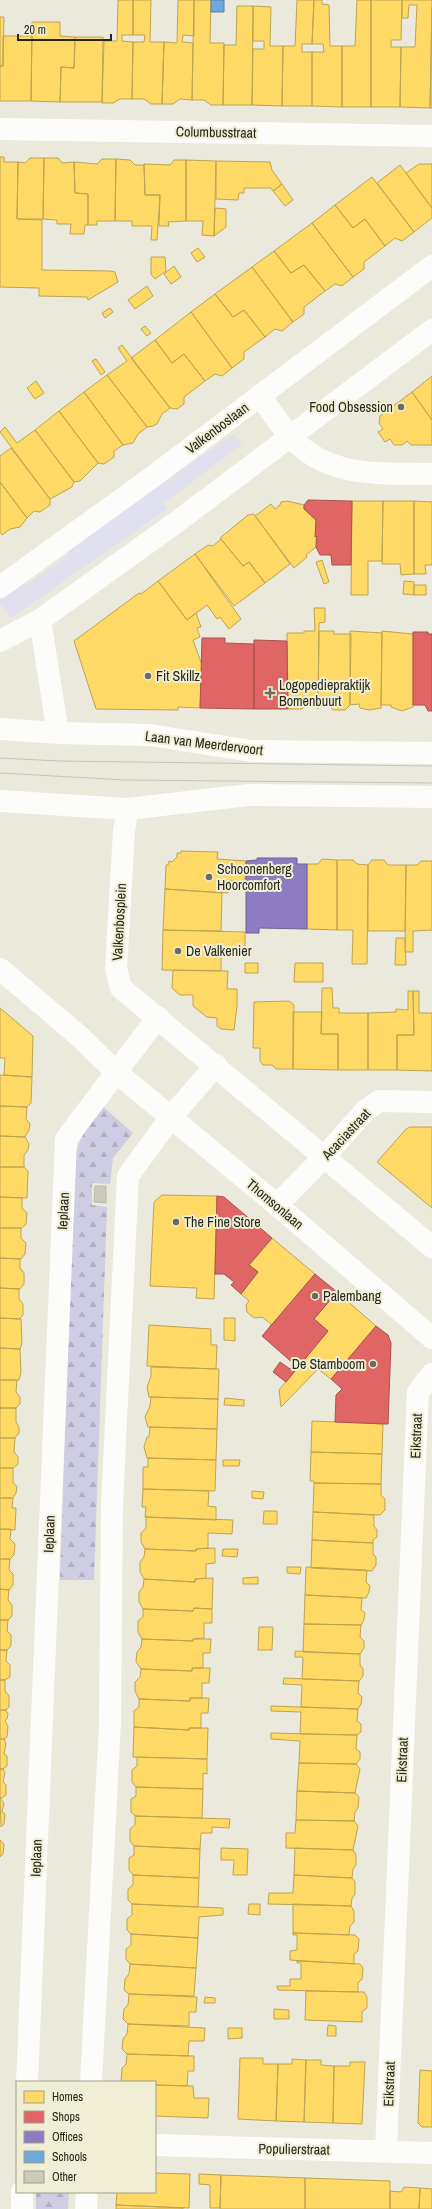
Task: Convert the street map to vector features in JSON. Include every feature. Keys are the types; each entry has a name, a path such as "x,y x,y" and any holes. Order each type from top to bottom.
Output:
{"street":[{"name":"Columbusstraat","path":"0,129 432,136"},
{"name":"Valkenboslaan","path":"0,587 151,478 432,266"},
{"path":"0,641 40,620 174,524 289,436 432,330"},
{"path":"260,395 289,436 311,454 338,468 361,473 432,474"},
{"path":"40,620 58,733"},
{"name":"Laan van Meerdervoort","path":"0,729 58,733 150,735 251,751 432,753"},
{"path":"0,801 127,809 249,795 432,797"},
{"name":"Valkenbosplein","path":"127,809 124,832 116,968 121,988 158,1017"},
{"path":"0,969 79,1036 116,1072"},
{"path":"158,1017 432,1246"},
{"name":"Ieplaan","path":"27,2081 66,1139 158,1017"},
{"path":"91,2081 110,1723 112,1504 128,1176 171,1117 216,1064"},
{"name":"Thomsonlaan","path":"116,1072 277,1205 432,1338"},
{"name":"Acaciastraat","path":"277,1205 324,1157 365,1111 379,1101 432,1102"},
{"name":"Eikstraat","path":"386,2151 418,1392 432,1374"},
{"name":"Populierstraat","path":"156,2145 432,2153"},
{"path":"22,2193 22,2209"},
{"path":"86,2209 87,2193"}],"shaded area":[{"path":"234,434 242,444 163,504 167,509 11,618 0,604 0,599 25,578 29,583 68,555 64,549"}],"green space":[{"path":"102,1106 133,1133 113,1158 110,1184 92,1183 92,1205 107,1207 94,1580 60,1580 74,1161 81,1139"},
{"path":"36,2193 69,2193 68,2209 36,2209"}],"building: Homes":[{"path":"118,0 133,0 133,35 122,35 122,41 133,42 132,99 120,99 113,103 102,103 104,41 117,41"},
{"path":"133,0 151,0 150,42 164,42 162,104 151,104 144,99 132,99 133,42 144,42 145,35 133,35"},
{"path":"178,0 194,0 194,36 183,35 182,42 193,43 192,100 180,99 173,104 162,104 164,42 177,43"},
{"path":"194,0 211,0 210,43 224,43 223,105 211,105 204,100 192,100"},
{"path":"297,0 314,0 312,44 302,44 302,52 312,52 312,106 282,106 283,46 295,46"},
{"path":"314,0 322,0 322,4 329,5 330,46 342,46 342,107 312,106 312,52 324,52 323,44 312,44"},
{"path":"357,0 371,0 371,107 342,107 342,46 355,46"},
{"path":"371,0 402,0 401,40 391,40 391,47 401,47 400,107 371,107"},
{"path":"402,0 432,0 430,108 400,107 401,47 415,47 417,5 409,5 408,18 402,18"},
{"path":"237,6 253,6 252,105 223,105 224,45 236,45"},
{"path":"253,6 271,7 270,46 283,46 282,106 252,105 253,49 264,49 264,41 253,41"},
{"path":"432,8 432,108 430,108"},
{"path":"0,17 4,17 3,66 0,66"},
{"path":"32,22 60,22 60,36 75,37 74,68 61,67 60,102 31,101"},
{"path":"3,36 32,36 31,101 0,101 0,66 3,66"},
{"path":"75,37 103,37 102,102 60,102 61,67 74,68"},
{"path":"0,157 4,157 4,162 18,162 17,219 42,220 42,270 110,271 115,272 118,282 88,300 87,297 39,296 39,288 0,287"},
{"path":"30,158 44,158 43,219 17,219 18,162 25,163"},
{"path":"44,158 58,158 62,163 74,162 75,193 88,194 88,225 85,225 84,234 70,234 71,224 57,224 57,220 43,219"},
{"path":"102,159 116,159 115,221 97,221 97,225 88,225 88,194 75,193 74,162 97,164"},
{"path":"116,159 130,160 135,165 144,165 145,195 160,195 157,240 151,240 152,226 132,226 132,221 115,221"},
{"path":"174,160 186,160 186,221 168,222 169,226 159,226 160,195 145,195 144,164 170,165"},
{"path":"186,160 216,161 214,236 202,235 203,221 186,221"},
{"path":"216,161 270,162 272,170 282,184 273,191 271,188 244,188 244,193 239,193 238,200 216,199"},
{"path":"419,164 432,164 432,208 406,173"},
{"path":"400,165 432,208 432,218 414,232 377,183"},
{"path":"372,177 414,232 402,241 395,238 385,246 365,219 353,228 335,205"},
{"path":"282,184 293,200 285,206 273,191"},
{"path":"335,205 353,228 365,219 385,246 364,262 364,269 353,277 312,223"},
{"path":"215,208 226,209 226,227 214,236"},
{"path":"312,223 353,277 342,286 335,284 325,291 304,265 291,273 274,251"},
{"path":"198,248 205,257 197,262 191,253"},
{"path":"274,251 291,273 304,265 325,291 304,307 304,314 293,322 252,267"},
{"path":"151,257 165,257 166,271 155,279 151,274"},
{"path":"174,266 181,277 171,284 164,274"},
{"path":"252,267 293,322 282,331 275,329 265,337 244,310 233,317 215,294"},
{"path":"147,286 153,296 135,309 128,300"},
{"path":"215,294 233,317 244,310 265,337 244,352 244,359 232,368 191,312"},
{"path":"110,308 113,312 105,318 102,313"},
{"path":"191,312 232,368 222,376 215,374 205,381 184,354 172,363 155,340"},
{"path":"145,326 151,333 147,336 141,329"},
{"path":"155,340 172,363 184,354 205,381 184,397 184,404 177,409 170,408 131,358"},
{"path":"122,345 170,408 162,414 157,424 153,426 147,427 107,375 127,361 118,348"},
{"path":"96,359 105,372 101,375 92,361"},
{"path":"107,375 147,427 138,434 133,443 123,445 84,392"},
{"path":"432,376 432,420 412,392"},
{"path":"36,381 44,393 35,399 27,388"},
{"path":"84,392 123,445 114,451 114,457 104,464 98,463 59,411"},
{"path":"412,392 432,420 432,445 411,445 407,441 402,445 394,445 390,439 385,442 378,432 383,429 379,423 380,416"},
{"path":"59,411 98,463 80,481 74,482 35,430"},
{"path":"5,427 17,443 35,430 74,482 72,487 50,499 0,432"},
{"path":"11,448 50,499 50,505 40,512 34,511 27,518 0,482 0,456"},
{"path":"0,482 27,518 20,527 10,529 2,535 0,532"},
{"path":"287,501 304,505 304,509 316,520 316,547 294,568 255,516 271,504 275,509 281,502"},
{"path":"352,501 383,501 382,561 368,561 368,595 351,595"},
{"path":"383,501 414,501 414,574 401,575 400,564 382,564"},
{"path":"414,501 432,502 432,565 425,565 426,574 414,574"},
{"path":"254,514 290,564 265,583 249,562 243,566 220,538 248,515"},
{"path":"221,539 243,566 249,562 265,583 234,606 195,554 208,545 213,546"},
{"path":"195,554 241,619 229,629 220,617 217,619 207,605 187,620 158,581"},
{"path":"322,560 329,582 324,584 316,562"},
{"path":"158,581 187,620 196,613 201,627 197,628 200,637 193,640 202,665 200,708 178,707 178,710 96,709 74,641 139,593 141,594"},
{"path":"404,581 414,582 414,595 403,594"},
{"path":"414,585 426,585 426,595 414,595"},
{"path":"314,608 325,608 325,622 319,623 318,709 317,705 307,705 302,709 288,709 287,633 304,633 304,631 315,631"},
{"path":"319,631 334,631 334,634 351,634 350,705 345,710 333,710 329,705 318,705"},
{"path":"350,631 382,633 381,708 369,710 360,708 359,704 350,705"},
{"path":"382,631 413,634 413,707 402,711 391,707 391,705 381,705"},
{"path":"181,851 218,852 217,859 246,861 245,881 228,881 228,893 165,889 166,865 168,865 169,861 172,862 177,857 177,853 181,853"},
{"path":"322,859 337,860 337,930 307,929 307,864 318,864"},
{"path":"337,860 353,860 357,864 368,865 367,964 352,964 353,930 337,930"},
{"path":"372,860 384,860 388,865 406,865 405,931 368,931 368,865"},
{"path":"421,861 432,861 432,930 413,931 413,952 405,952 406,865 417,865"},
{"path":"165,889 222,893 221,931 163,930"},
{"path":"163,930 245,932 245,953 221,952 221,971 162,970"},
{"path":"396,938 405,938 406,965 395,965"},
{"path":"245,963 258,963 258,973 245,973"},
{"path":"295,963 323,963 323,982 294,982"},
{"path":"173,970 228,971 227,989 237,989 237,1007 234,1030 221,1029 217,1026 217,1018 207,1017 193,1006 193,995 180,995 172,988"},
{"path":"322,988 332,988 333,1008 339,1008 339,1013 368,1013 368,1070 338,1070 338,1034 321,1034"},
{"path":"408,991 413,991 414,1035 397,1035 397,1070 368,1070 368,1013 396,1012 396,1009 408,1010"},
{"path":"413,991 419,991 419,1013 432,1013 432,1071 397,1070 397,1035 414,1035"},
{"path":"289,1001 294,1005 293,1069 276,1069 272,1065 263,1065 260,1061 260,1048 253,1048 254,1002"},
{"path":"0,1008 33,1036 32,1077 4,1075 5,1058 0,1058"},
{"path":"293,1012 322,1012 321,1034 338,1034 338,1070 293,1069"},
{"path":"0,1075 32,1077 31,1103 27,1107 0,1106"},
{"path":"0,1106 27,1107 26,1119 30,1124 29,1130 25,1137 0,1136"},
{"path":"410,1127 432,1127 432,1208 377,1162 406,1129"},
{"path":"0,1136 25,1137 29,1144 28,1150 24,1155 24,1167 0,1167"},
{"path":"0,1167 24,1167 28,1171 27,1198 0,1197"},
{"path":"162,1195 217,1196 214,1299 196,1298 197,1288 150,1286 154,1202"},
{"path":"0,1197 22,1198 22,1208 27,1213 26,1224 22,1228 0,1228"},
{"path":"0,1228 21,1228 21,1238 26,1243 25,1254 21,1259 0,1258"},
{"path":"272,1238 315,1274 270,1327 271,1324 262,1317 254,1318 247,1312 246,1305 249,1301 241,1294 258,1272 249,1265"},
{"path":"0,1258 20,1259 20,1268 24,1273 24,1284 20,1289 0,1288"},
{"path":"0,1288 19,1289 19,1299 23,1304 23,1315 19,1319 0,1318"},
{"path":"337,1292 376,1326 331,1379 318,1369 281,1407 279,1390 328,1331 314,1319"},
{"path":"0,1318 21,1319 22,1343 20,1349 0,1348"},
{"path":"224,1318 235,1318 235,1341 224,1340"},
{"path":"149,1325 211,1329 211,1345 217,1345 216,1369 147,1366"},
{"path":"0,1348 20,1349 21,1373 19,1380 0,1380"},
{"path":"151,1367 219,1369 218,1399 149,1397 147,1387 151,1376"},
{"path":"0,1380 17,1380 16,1392 20,1397 20,1404 16,1408 0,1408"},
{"path":"151,1397 218,1399 217,1429 148,1427 145,1417 150,1406"},
{"path":"225,1398 244,1400 244,1406 224,1405"},
{"path":"0,1408 16,1408 16,1422 19,1427 19,1433 15,1438 0,1438"},
{"path":"312,1421 383,1424 382,1454 311,1452"},
{"path":"150,1427 217,1429 216,1460 147,1458 144,1447 147,1437 149,1437"},
{"path":"0,1438 15,1438 14,1452 18,1457 18,1464 13,1468 0,1468"},
{"path":"311,1452 382,1454 381,1484 314,1483 314,1481 310,1481"},
{"path":"148,1458 216,1460 215,1491 143,1489 143,1467 148,1467"},
{"path":"223,1460 240,1460 239,1466 223,1466"},
{"path":"0,1468 13,1468 13,1482 17,1487 13,1498 0,1498"},
{"path":"314,1483 381,1484 381,1495 385,1499 385,1510 380,1515 313,1512"},
{"path":"143,1489 209,1491 208,1506 216,1507 216,1520 145,1517 146,1507 142,1507"},
{"path":"252,1491 264,1492 263,1499 252,1498"},
{"path":"0,1498 13,1498 12,1508 16,1508 15,1530 0,1529"},
{"path":"264,1511 277,1511 277,1524 263,1524"},
{"path":"313,1512 374,1515 374,1526 377,1530 377,1537 373,1540 373,1543 312,1540"},
{"path":"146,1517 233,1520 232,1534 208,1533 208,1548 196,1549 196,1551 145,1549 141,1542 141,1533 146,1528"},
{"path":"0,1529 11,1529 10,1539 15,1544 14,1555 10,1559 0,1559"},
{"path":"312,1540 373,1543 373,1554 376,1557 376,1565 372,1571 311,1568"},
{"path":"215,1548 215,1563 206,1564 206,1578 195,1579 195,1582 144,1579 140,1572 140,1562 144,1557 145,1549 196,1551 196,1549"},
{"path":"223,1549 238,1549 237,1557 222,1556"},
{"path":"0,1559 10,1559 9,1570 13,1574 13,1585 9,1590 0,1589"},
{"path":"287,1567 301,1567 300,1574 287,1573"},
{"path":"306,1567 367,1570 366,1582 370,1586 369,1592 366,1598 305,1595"},
{"path":"258,1577 258,1584 243,1584 243,1578"},
{"path":"213,1578 212,1609 194,1608 193,1611 143,1609 139,1602 139,1592 143,1587 144,1579 195,1582 195,1579"},
{"path":"0,1589 9,1590 8,1600 12,1605 12,1616 8,1620 0,1620"},
{"path":"305,1595 362,1598 361,1610 365,1613 364,1620 361,1625 304,1624"},
{"path":"194,1608 212,1609 212,1623 204,1623 204,1638 193,1639 193,1641 142,1639 138,1632 138,1621 143,1617 143,1609 193,1611"},
{"path":"0,1620 8,1620 7,1631 11,1635 11,1646 7,1650 0,1650"},
{"path":"304,1624 361,1625 360,1637 364,1641 364,1648 360,1654 303,1652"},
{"path":"259,1627 273,1627 272,1650 258,1650"},
{"path":"142,1639 193,1641 193,1639 211,1639 210,1653 203,1653 203,1668 192,1668 192,1671 141,1669 136,1662 137,1652 141,1647"},
{"path":"0,1650 7,1650 6,1661 10,1665 10,1677 5,1680 0,1680"},
{"path":"295,1651 360,1654 360,1665 363,1669 363,1676 359,1681 302,1679 303,1657 295,1657"},
{"path":"192,1668 210,1668 209,1683 202,1683 202,1698 190,1698 190,1701 139,1699 135,1691 135,1682 140,1677 141,1669 192,1671"},
{"path":"284,1678 359,1681 358,1693 362,1697 361,1704 358,1709 301,1707 302,1685 283,1684"},
{"path":"0,1680 5,1680 5,1691 9,1696 9,1707 6,1710 0,1710"},
{"path":"190,1698 209,1698 208,1713 201,1713 201,1728 189,1728 189,1730 134,1727 134,1711 139,1707 139,1699 190,1701"},
{"path":"271,1706 358,1709 357,1721 361,1724 361,1732 357,1735 300,1734 301,1712 271,1711"},
{"path":"0,1710 6,1710 8,1714 5,1721 8,1726 7,1737 4,1739 0,1739"},
{"path":"134,1727 189,1730 189,1728 208,1728 207,1759 133,1757"},
{"path":"271,1733 357,1735 356,1749 360,1752 360,1759 356,1764 299,1763 300,1741 271,1739"},
{"path":"0,1739 4,1739 6,1744 4,1754 7,1756 7,1766 3,1769 0,1769"},
{"path":"137,1757 207,1759 207,1774 203,1773 203,1789 136,1787 132,1782 132,1770 137,1766"},
{"path":"299,1763 356,1764 360,1769 355,1793 297,1791"},
{"path":"0,1769 3,1769 5,1773 3,1782 6,1785 6,1795 2,1798 0,1798"},
{"path":"136,1787 203,1789 202,1818 135,1816 131,1812 131,1799 136,1796"},
{"path":"297,1791 355,1793 359,1797 358,1808 355,1812 354,1821 296,1820"},
{"path":"0,1798 4,1803 2,1812 5,1814 4,1824 1,1827"},
{"path":"135,1816 230,1819 229,1828 212,1827 212,1833 201,1833 200,1849 134,1846 130,1841 130,1829 135,1825"},
{"path":"296,1820 354,1821 358,1826 353,1850 286,1848 286,1833 295,1833"},
{"path":"0,1840 4,1844 3,1854 0,1857"},
{"path":"134,1846 200,1849 199,1878 133,1875 129,1870 129,1858 134,1855"},
{"path":"221,1848 248,1849 247,1875 233,1875 234,1860 221,1860"},
{"path":"295,1848 353,1850 356,1854 356,1865 353,1869 352,1878 294,1875"},
{"path":"133,1875 199,1878 198,1907 132,1904 128,1900 128,1889 133,1885"},
{"path":"294,1875 352,1878 355,1882 355,1894 352,1898 351,1906 268,1904 269,1893 293,1893"},
{"path":"132,1904 223,1908 223,1915 199,1917 198,1938 131,1934 127,1930 127,1919 132,1915"},
{"path":"249,1904 260,1904 260,1915 248,1914"},
{"path":"293,1904 351,1906 354,1911 354,1922 350,1926 349,1935 293,1933"},
{"path":"293,1933 355,1935 359,1939 358,1951 354,1954 354,1964 290,1960 290,1951 297,1950 297,1935 293,1935"},
{"path":"131,1934 198,1938 196,1968 130,1964 126,1959 126,1949 131,1945"},
{"path":"297,1961 360,1964 363,1968 362,1979 358,1983 358,1992 278,1990 277,1986 290,1986 290,1979 301,1979 301,1963 297,1963"},
{"path":"130,1964 196,1968 194,1996 129,1994 124,1990 125,1979 129,1974"},
{"path":"306,1991 364,1992 367,1997 367,2008 362,2012 362,2022 305,2020"},
{"path":"129,1994 197,1997 196,2012 189,2012 189,2026 128,2024 123,2019 124,2009 128,2005"},
{"path":"205,1997 215,1998 215,2003 204,2003"},
{"path":"274,2009 289,2010 289,2019 274,2019"},
{"path":"128,2024 205,2028 204,2041 189,2041 188,2056 127,2054 122,2049 123,2039 127,2034"},
{"path":"328,2025 336,2026 336,2036 327,2036"},
{"path":"228,2028 242,2028 242,2038 228,2039"},
{"path":"127,2054 194,2056 194,2071 188,2071 187,2086 156,2085 156,2081 121,2081 122,2068 126,2064"},
{"path":"240,2058 263,2058 263,2064 278,2064 276,2121 238,2119"},
{"path":"292,2059 306,2060 304,2122 276,2121 278,2064 292,2064"},
{"path":"306,2060 321,2060 321,2065 334,2066 333,2123 304,2122"},
{"path":"350,2062 365,2062 362,2124 333,2123 334,2066 350,2066"},
{"path":"420,2070 432,2071 432,2127 422,2127 418,2123"},
{"path":"156,2085 193,2086 194,2098 209,2098 208,2118 156,2116"},
{"path":"156,2173 190,2174 189,2208 116,2205 117,2193 156,2193"},
{"path":"199,2174 221,2175 220,2208 210,2208 210,2185 199,2184"},
{"path":"221,2175 305,2178 305,2209 220,2209"},
{"path":"305,2178 390,2181 390,2209 305,2209"},
{"path":"404,2187 420,2188 419,2209 390,2209 390,2191 401,2192"},
{"path":"420,2188 432,2189 432,2209 419,2209"},
{"path":"116,2205 183,2208 183,2209 116,2209"}],"building: Shops":[{"path":"308,500 352,501 351,565 332,565 331,555 320,555 316,547 316,520 304,509 304,505"},
{"path":"413,632 428,632 428,634 432,634 432,711 428,711 425,705 413,705"},
{"path":"202,638 225,638 225,643 254,644 254,709 200,708"},
{"path":"254,640 287,641 288,709 254,709"},
{"path":"217,1196 224,1197 272,1238 249,1265 258,1272 241,1294 231,1285 234,1282 224,1274 215,1274"},
{"path":"315,1274 337,1292 314,1319 328,1331 286,1382 273,1372 280,1362 290,1369 294,1364 262,1336"},
{"path":"376,1326 388,1335 391,1343 388,1424 335,1422 336,1395 342,1389 331,1379"}],"building: Offices":[{"path":"257,858 297,858 297,864 307,864 307,929 259,928 259,933 246,933 246,861 257,860"}],"building: Schools":[{"path":"211,0 224,0 224,12 211,12"}],"building: Other":[{"path":"95,1186 106,1186 106,1203 94,1202"}],"tram line":[{"path":"0,758 59,761 432,766"},
{"path":"0,773 125,780 432,783"}],"place":[{"name":"Food Obsession","path":"401,407"},
{"name":"Fit Skillz","path":"148,676"},
{"name":"Logopediepraktijk Bomenbuurt","path":"270,693"},
{"name":"Schoonenberg Hoorcomfort","path":"209,877"},
{"name":"De Valkenier","path":"178,951"},
{"name":"The Fine Store","path":"176,1222"},
{"name":"Palembang","path":"315,1296"},
{"name":"De Stamboom","path":"373,1364"}]}
